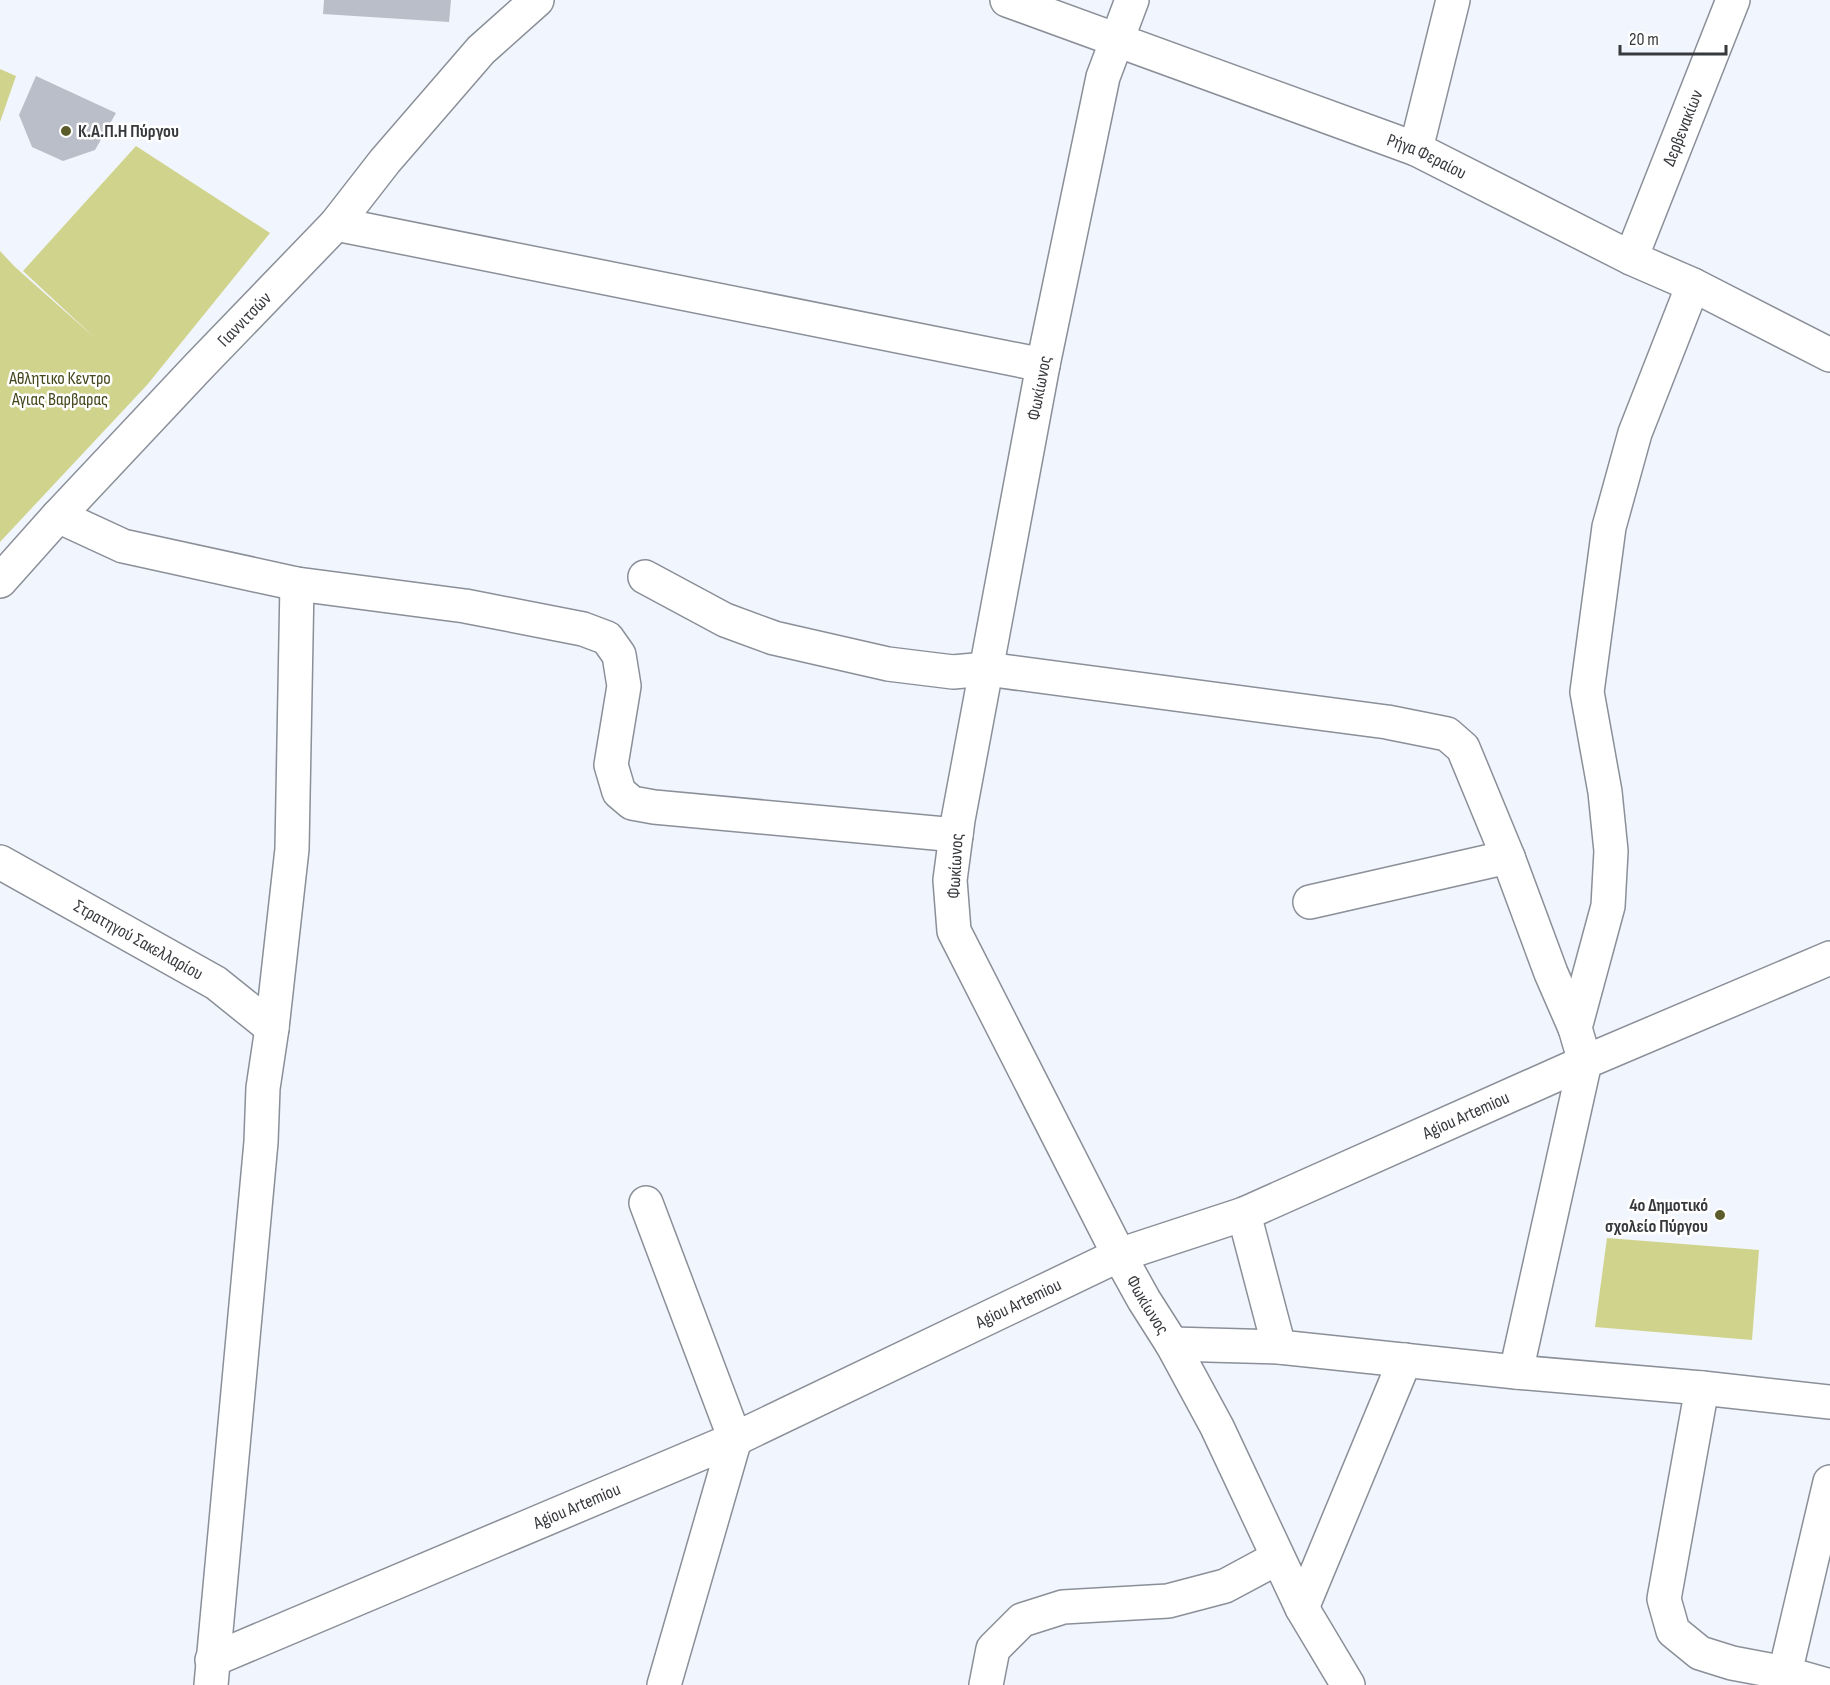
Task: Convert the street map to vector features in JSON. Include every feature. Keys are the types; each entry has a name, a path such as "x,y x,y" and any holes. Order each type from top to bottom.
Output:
{"street":[{"name":"Γιαννιτσών","path":"481,50 500,0"},
{"name":"Γιαννιτσών","path":"0,581 199,366 336,224 385,161 481,50 537,0"},
{"name":"Ρήγα Φεραίου","path":"1007,0 1416,149 1631,258 1693,285 1830,355"},
{"name":"Φωκίωνος","path":"1132,0 1103,77 1043,365 956,834 950,880 954,931 1119,1255 1172,1344 1217,1427 1302,1608 1348,1685"},
{"path":"1416,149 1453,0"},
{"name":"Δερβενακίων","path":"1631,258 1733,0"},
{"path":"336,224 1043,365"},
{"path":"1575,1028 1608,906 1611,850 1605,792 1587,692 1609,527 1635,433 1693,285"},
{"path":"58,516 123,546 297,584 465,606 583,629 607,638 619,656 624,686 611,765 619,792 632,803 654,807 956,834"},
{"path":"645,577 725,620 774,638 888,664 953,672 986,669 1387,722 1447,734 1462,748 1508,857 1551,973 1575,1028 1585,1062 1516,1372"},
{"path":"212,1672 261,1142 263,1088 292,849 297,584"},
{"path":"1310,902 1508,857"},
{"name":"Στρατηγού Σακελλαρίου","path":"0,862 216,983 272,1028"},
{"name":"Agiou Artemiou","path":"212,1672 735,1438 1119,1255 1244,1214 1585,1062 1830,958"},
{"path":"646,1203 735,1438 663,1685"},
{"path":"1244,1214 1279,1347"},
{"path":"1172,1344 1279,1347 1830,1402"},
{"path":"1302,1608 1405,1360"},
{"path":"1702,1388 1664,1599 1673,1631 1730,1674 1785,1673 1827,1685"},
{"path":"1785,1673 1830,1482"},
{"path":"986,1685 993,1649 1022,1620 1063,1608 1168,1601 1225,1586 1277,1558"}],"green space":[{"path":"0,69 16,76 0,122"},
{"name":"Αθλητικο Κεντρο Αγιας Βαρβαρας","path":"136,146 270,233 147,385 0,542 0,251 95,338 23,271"},
{"path":"1607,1238 1759,1250 1752,1340 1595,1327"}],"building":[{"path":"324,0 451,0 449,22 323,14"},
{"name":"Κ.Α.Π.Η Πύργου","path":"36,76 116,113 95,150 63,161 32,147 19,115"}],"place":[{"name":"Κ.Α.Π.Η Πύργου","path":"66,131"},
{"name":"4ο Δημοτικό σχολείο Πύργου","path":"1720,1215"}]}
